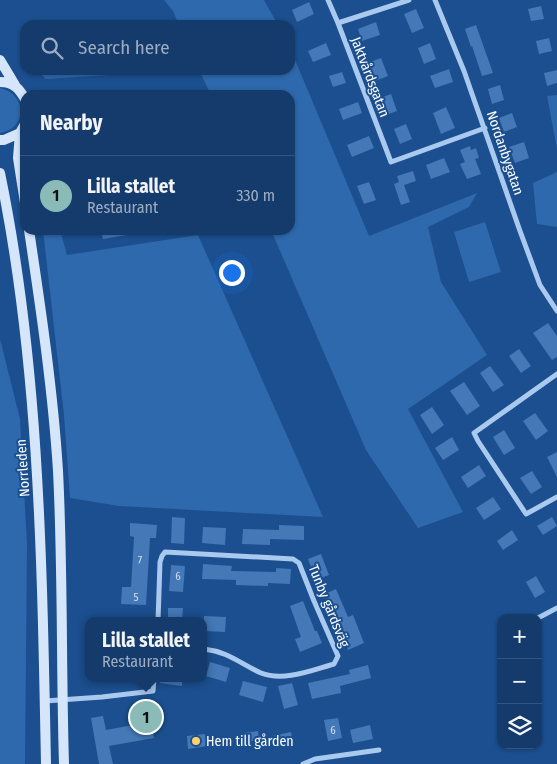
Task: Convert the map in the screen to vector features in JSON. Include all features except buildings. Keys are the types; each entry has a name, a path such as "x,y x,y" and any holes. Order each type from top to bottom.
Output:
{"main road":[{"path":"0,60 20,90"},
{"path":"0,82 15,85"},
{"path":"0,140 4,140 20,130"},
{"path":"20,144 18,158 20,171"},
{"name":"Norrleden","path":"0,173 14,250 32,397 40,520 46,764"},
{"path":"30,235 53,411 58,472 62,592 64,764"}],"street":[{"name":"Jaktvårdsgatan","path":"328,0 391,162 485,128"},
{"path":"338,23 409,0"},
{"name":"Nordanbygatan","path":"435,0 464,71 540,285 557,310"},
{"path":"557,374 474,433 526,514 557,497"},
{"name":"Tunby gårdsväg","path":"158,617 160,562 165,552 292,559 300,563 338,656 334,664 301,674 281,676 262,673 224,653 207,649"},
{"path":"542,616 557,608"},
{"path":"45,701 153,691 154,682"},
{"path":"305,764 315,760 378,750"}],"shaded area":[{"path":"164,0 264,0 275,20 177,20 173,11"},
{"path":"295,60 369,236 477,193 469,207 428,227 441,282 487,355 408,409 463,512 418,528 366,450 273,235 295,235 295,90 209,90 201,75 295,75"},
{"path":"42,75 109,75 46,79"},
{"path":"0,88 9,91 15,97 20,108 20,114 16,125 0,133"},
{"path":"557,95 557,149 547,96"},
{"path":"557,172 557,227 537,224 533,183"},
{"path":"485,222 501,272 469,282 454,232"},
{"path":"44,235 61,235 67,255 198,235 323,517 119,506 70,498 64,415"},
{"path":"0,339 20,419 27,544 25,764 0,764"}],"place":[{"name":"Lilla stallet","path":"146,717"},
{"name":"Hem till gården","path":"196,741"}]}
